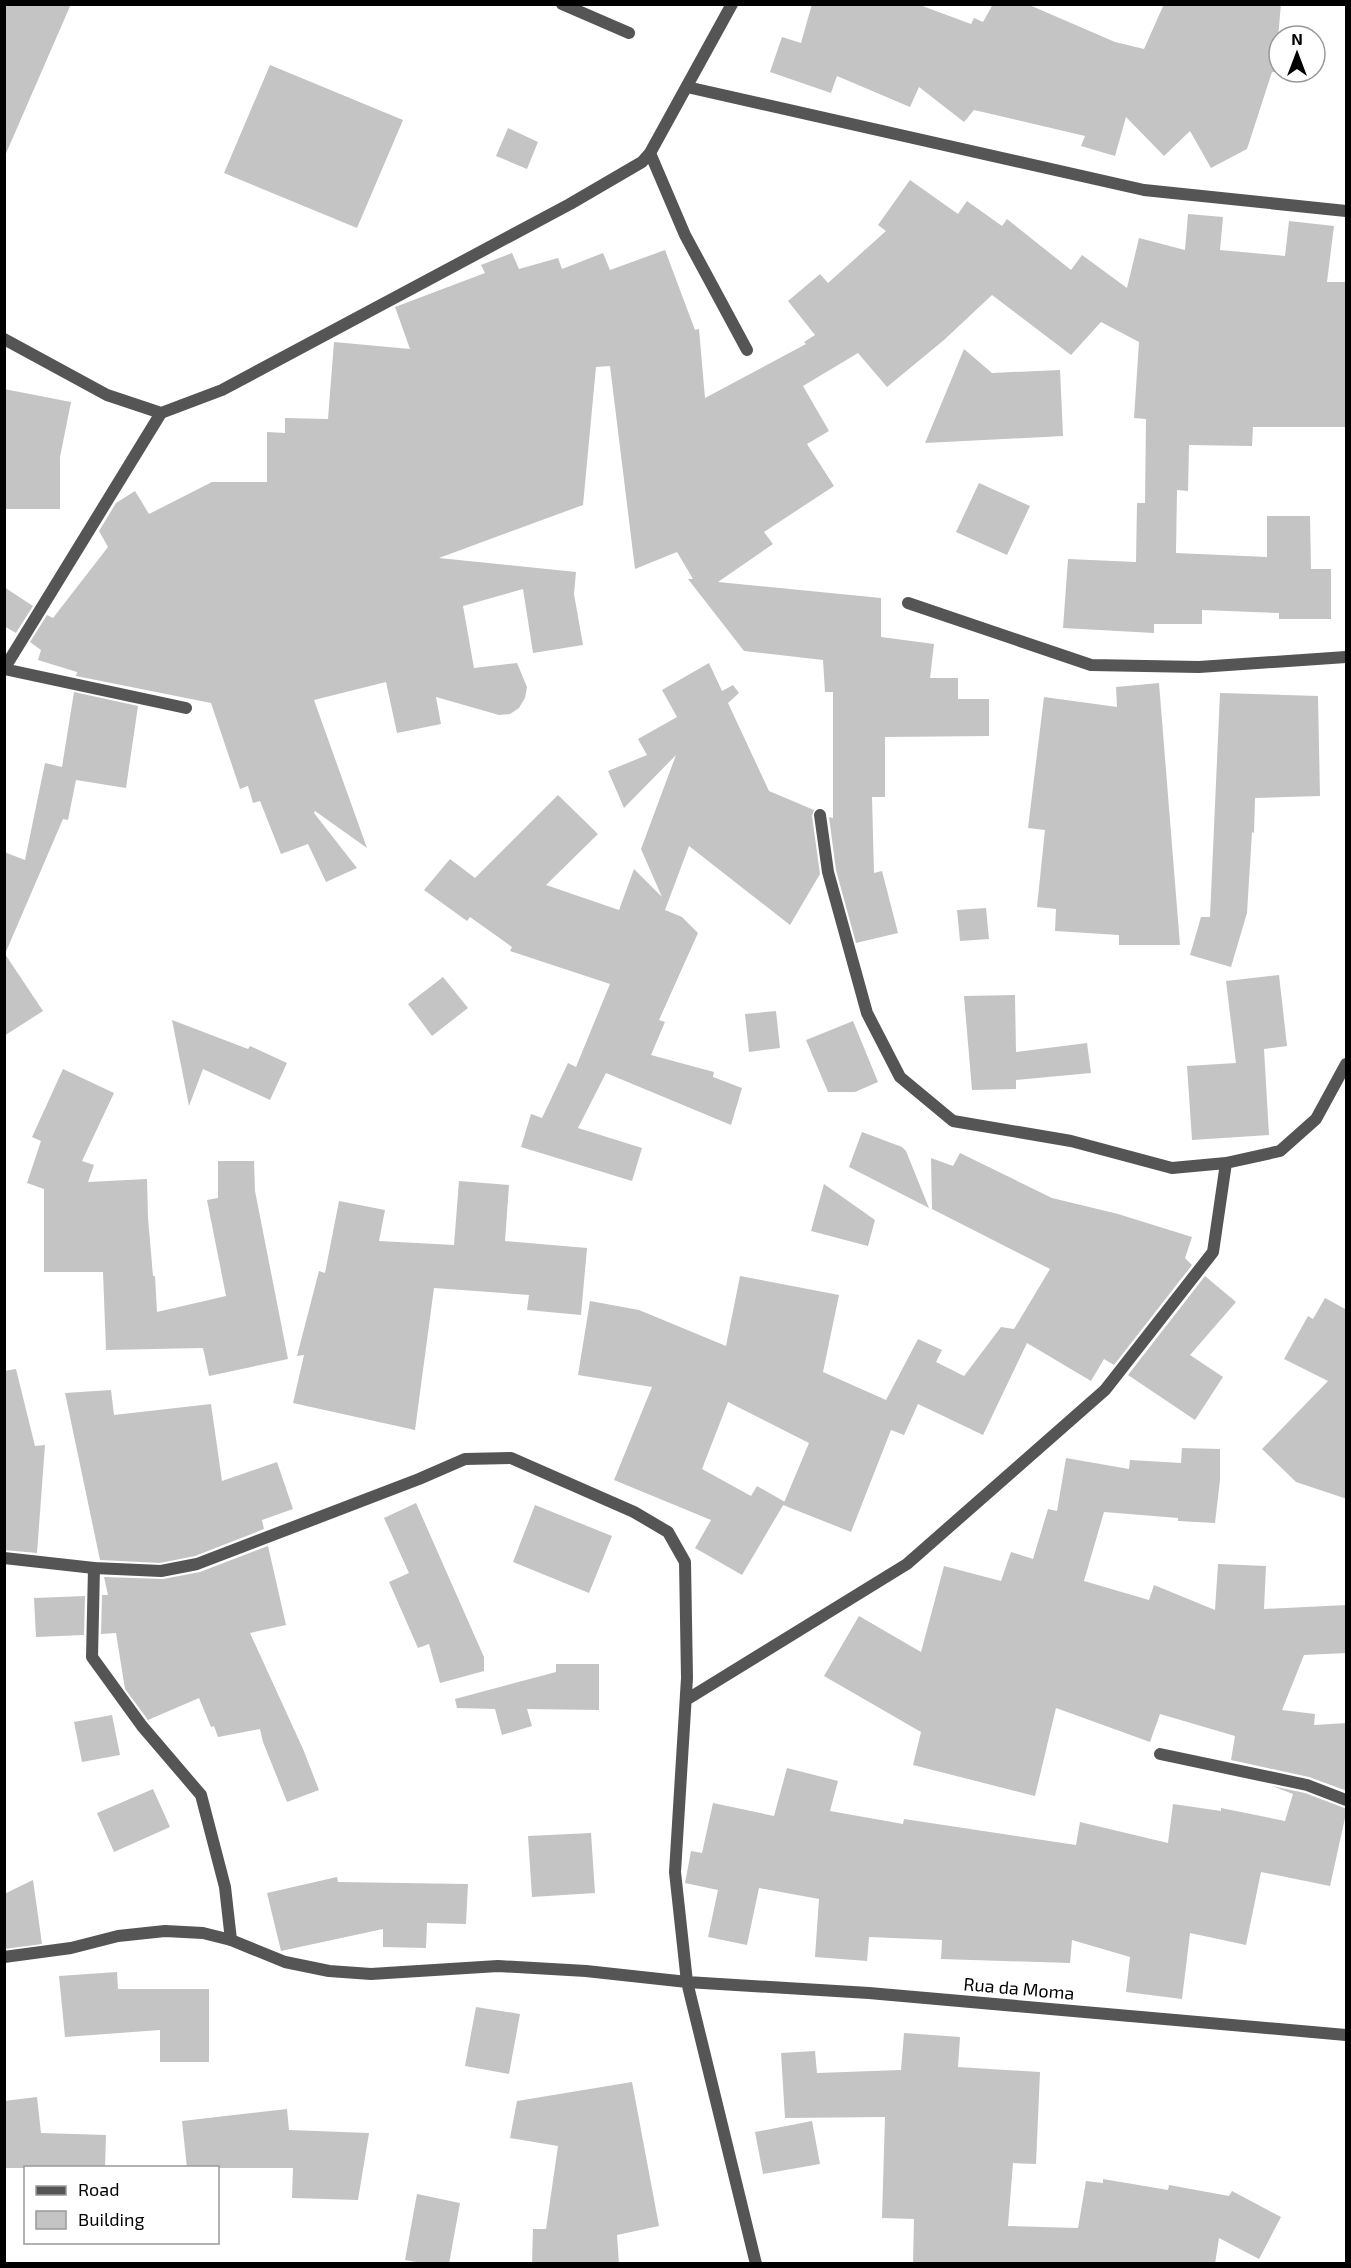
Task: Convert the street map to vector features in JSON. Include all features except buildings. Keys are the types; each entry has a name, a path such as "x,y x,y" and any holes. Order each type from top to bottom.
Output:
{"street":[{"path":"562,4 629,33"},
{"path":"186,708 5,669 161,413 233,385 598,189 642,162 650,153 732,4"},
{"path":"687,87 1144,190 1347,211"},
{"path":"650,153 685,235 747,350"},
{"path":"4,339 107,395 161,413"},
{"path":"908,603 1091,665 1199,667 1347,657"},
{"path":"820,815 828,872 867,1013 900,1077 953,1121 1071,1141 1172,1168 1226,1163 1280,1151 1316,1119 1347,1064"},
{"path":"686,1700 907,1564 1105,1390 1213,1252 1226,1163"},
{"path":"4,1558 94,1568 161,1571 197,1564 419,1479 465,1459 511,1458 634,1512 668,1532 685,1562 686,1700 675,1872 687,1982 756,2264"},
{"path":"94,1568 92,1657 142,1726 201,1796 225,1887 231,1940"},
{"path":"1160,1754 1306,1785 1347,1800"},
{"name":"Rua da Moma","path":"4,1957 71,1948 118,1936 165,1930 203,1933 231,1940 285,1962 329,1971 371,1974 498,1966 586,1971 687,1982 869,1993 1347,2035"}]}
